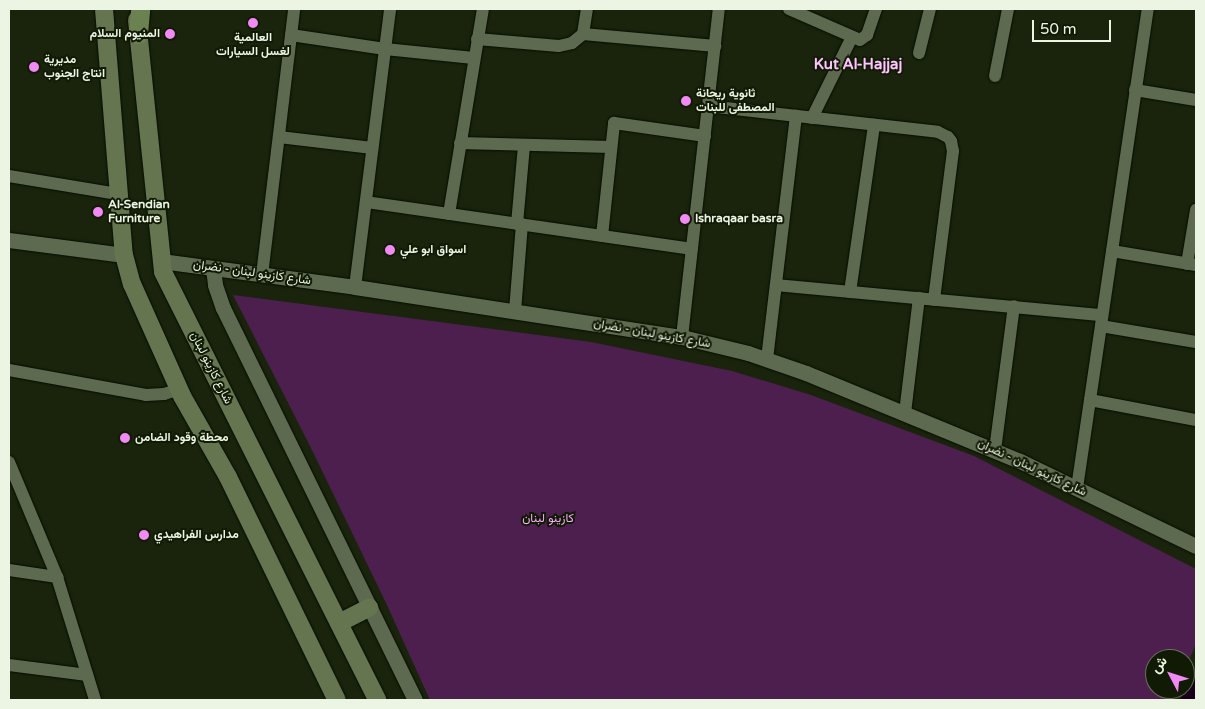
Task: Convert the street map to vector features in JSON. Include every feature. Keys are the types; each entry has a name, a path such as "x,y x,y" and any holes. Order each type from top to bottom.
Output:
{"main road":[{"path":"104,9 124,255 138,298 180,389 228,477 337,700"},
{"name":"شارع كازينو لبنان","path":"135,9 161,261 168,283 378,700"},
{"path":"138,34 140,9"},
{"path":"339,623 369,608"}],"street":[{"path":"262,275 294,9"},
{"path":"355,288 390,9"},
{"path":"449,214 483,9"},
{"path":"477,39 559,46 572,43 583,34 586,9"},
{"path":"682,337 719,9"},
{"path":"789,9 860,40 867,35 876,9"},
{"path":"919,53 930,9"},
{"path":"995,76 1008,9"},
{"path":"1077,488 1148,9"},
{"path":"583,34 715,46"},
{"path":"291,36 385,49 474,58"},
{"path":"812,118 852,37"},
{"path":"1135,90 1196,100"},
{"path":"708,106 943,134 953,146 934,300"},
{"path":"767,359 796,116"},
{"path":"602,236 614,123 705,136"},
{"path":"850,292 874,125"},
{"path":"279,137 372,148"},
{"path":"460,144 611,147"},
{"path":"515,311 524,145"},
{"path":"9,176 118,194"},
{"path":"366,202 692,249"},
{"path":"1112,251 1192,264 1196,210"},
{"path":"9,240 124,255"},
{"name":"شارع كازينو لبنان - نضران","path":"161,261 515,311 682,337 767,359 995,450 1196,546"},
{"path":"213,268 215,285 223,308 414,700"},
{"path":"776,285 1014,306 1101,320 1196,342"},
{"path":"906,413 919,298"},
{"path":"995,450 1014,306"},
{"path":"9,368 146,395 164,394 180,389"},
{"path":"1090,400 1196,420"},
{"path":"9,462 57,577 95,700"},
{"path":"9,491 22,492"},
{"path":"9,570 57,577"},
{"path":"9,665 87,675"}],"green space":[{"name":"كازينو لبنان","path":"233,295 591,342 732,371 811,395 974,456 1196,569 1196,644 1194,649 1145,649 1145,699 1170,700 430,700 386,603 310,446"}],"shaded area":[{"path":"1196,668 1195,700 1180,700 1195,699"}],"place":[{"name":"العالمية لغسل السيارات","path":"253,23"},
{"name":"المنيوم السلام","path":"170,34"},
{"name":"مديرية انتاج الجنوب","path":"34,67"},
{"name":"ثانوية ريحانة المصطفى للبنات","path":"686,101"},
{"name":"Al-Sendian Furniture","path":"98,212"},
{"name":"Ishraqaar basra","path":"685,219"},
{"name":"اسواق ابو علي","path":"390,250"},
{"name":"محطة وقود الضامن","path":"125,438"},
{"name":"مدارس الفراهيدي","path":"144,535"}],"district":[{"name":"Kut Al-Hajjaj","path":"858,65"}]}
